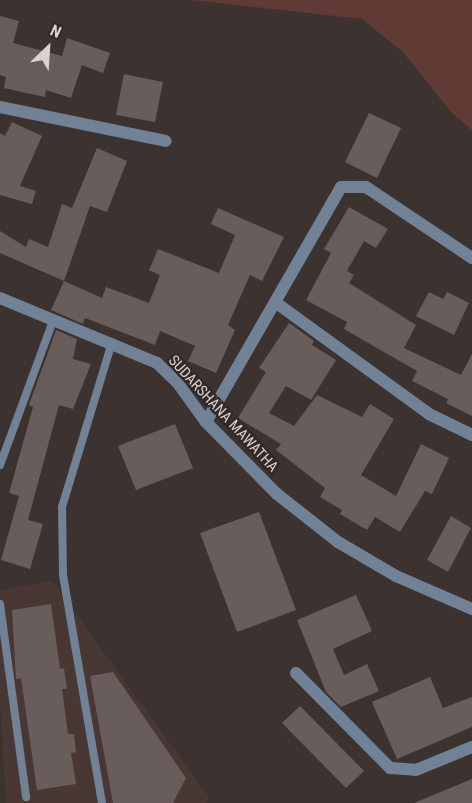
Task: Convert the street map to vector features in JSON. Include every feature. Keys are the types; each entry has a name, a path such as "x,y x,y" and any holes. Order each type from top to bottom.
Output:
{"street":[{"path":"0,107 166,141"},
{"path":"206,422 332,198 341,187 351,184 366,187 472,258"},
{"name":"SUDARSHANA MAWATHA","path":"0,298 53,321 112,342 157,363 177,382 206,422 277,494 338,542 396,576 472,609"},
{"path":"275,302 429,414 472,435"},
{"path":"296,673 390,768 416,770 472,747"}],"lane":[{"path":"0,465 53,321"},
{"path":"102,803 63,575 62,507 112,342"},
{"path":"0,604 26,797"}],"shaded area":[{"path":"191,0 472,0 472,130 451,112 403,52 362,19"},
{"path":"52,581 209,797 207,803 6,803 0,708 0,590"}],"building":[{"path":"0,16 19,21 13,43 62,56 67,38 110,53 103,73 82,65 71,98 46,90 45,97 4,88 6,77 0,75"},
{"path":"124,74 163,82 155,122 116,115"},
{"path":"369,113 401,128 377,178 345,162"},
{"path":"12,122 42,136 20,186 36,191 32,204 0,195 0,133 5,136"},
{"path":"97,148 127,161 107,212 90,206 64,281 0,253 0,231 26,247 29,239 48,247 62,204 72,208"},
{"path":"349,207 388,229 376,248 364,241 347,271 354,275 349,283 416,325 404,348 461,375 472,354 472,416 446,403 448,399 412,381 417,371 344,329 347,322 306,300 331,253 324,249"},
{"path":"218,208 284,237 262,281 250,275 228,325 235,330 216,373 188,361 195,346 160,331 155,345 85,318 83,324 51,310 64,281 102,298 106,287 149,303 160,275 149,270 158,249 219,273 235,235 211,224"},
{"path":"429,292 443,299 447,292 469,303 454,335 416,316"},
{"path":"289,323 314,341 312,345 336,360 311,400 286,386 269,413 294,426 317,395 362,417 370,404 394,419 361,475 396,496 421,444 449,458 432,494 425,491 400,532 375,517 367,530 340,514 342,510 320,497 325,488 276,450 281,444 238,418 266,372 259,368"},
{"path":"56,330 77,339 73,359 91,364 73,409 59,405 28,520 43,524 30,569 1,560 19,496 9,493 33,407 29,405"},
{"path":"175,424 193,468 136,490 118,446"},
{"path":"259,512 296,610 237,632 200,533"},
{"path":"451,516 471,528 448,572 427,560"},
{"path":"356,595 372,631 333,649 344,675 367,664 379,691 341,707 326,692 297,620"},
{"path":"51,604 60,669 64,668 67,689 62,689 68,734 74,734 76,752 71,753 76,784 37,790 21,678 16,679 12,610"},
{"path":"113,672 186,778 173,803 113,803 90,676"},
{"path":"430,677 443,708 472,697 472,727 397,759 372,702"},
{"path":"300,706 364,771 346,788 282,723"},
{"path":"472,779 472,803 414,803"}]}
